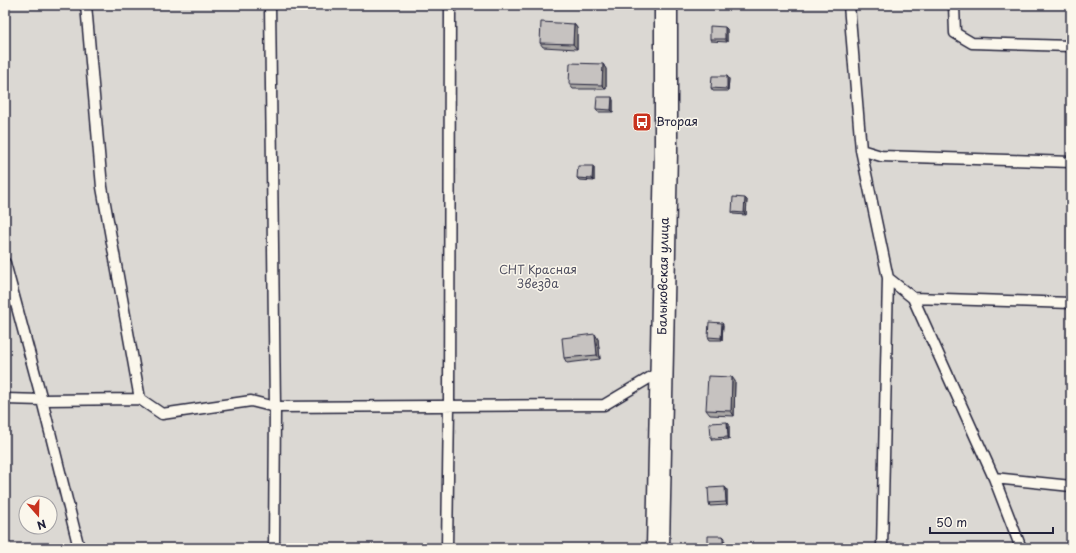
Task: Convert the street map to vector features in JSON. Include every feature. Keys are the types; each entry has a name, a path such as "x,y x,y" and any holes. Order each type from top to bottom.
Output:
{"street":[{"name":"Балыковская улица","path":"658,548 666,151 666,5"}],"lane":[{"path":"86,5 102,187 140,399"},
{"path":"270,5 275,407 274,548"},
{"path":"447,548 449,406 450,5"},
{"path":"849,5 860,150 888,278 882,548"},
{"path":"954,5 955,33 972,43 1071,46"},
{"path":"860,150 881,156 1071,162"},
{"path":"5,262 42,400 79,548"},
{"path":"888,278 913,298 994,478 1021,548"},
{"path":"913,298 1071,303"},
{"path":"5,399 140,399 162,414 251,401 275,407 604,405 661,371"},
{"path":"994,478 1071,486"}],"green space":[{"name":"СНТ Красная Звезда","path":"5,5 1071,5 1071,548 5,548"}],"building":[{"path":"541,22 574,24 573,44 540,43"},
{"path":"710,26 725,27 725,39 710,39"},
{"path":"570,63 603,64 602,85 569,84"},
{"path":"712,76 727,76 727,89 711,88"},
{"path":"597,97 612,97 611,110 596,109"},
{"path":"578,166 593,166 592,179 577,178"},
{"path":"733,197 745,198 744,213 732,212"},
{"path":"709,322 722,323 721,338 708,337"},
{"path":"595,334 597,355 564,358 562,338"},
{"path":"708,376 732,377 731,411 706,410"},
{"path":"727,422 728,437 711,438 710,423"},
{"path":"725,487 726,502 709,503 708,488"},
{"path":"708,536 723,536 723,548 708,548"}],"place":[{"name":"Вторая","path":"642,122"}]}
